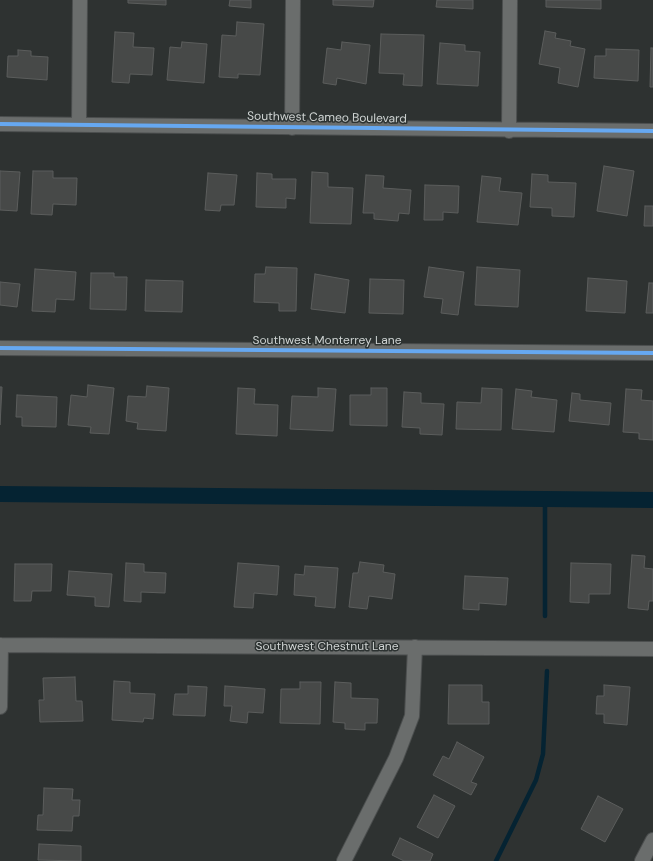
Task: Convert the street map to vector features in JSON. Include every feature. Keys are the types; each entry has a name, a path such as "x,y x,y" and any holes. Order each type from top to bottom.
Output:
{"street":[{"path":"79,125 80,0"},
{"path":"292,128 293,0"},
{"path":"509,131 510,0"},
{"name":"Southwest Cameo Boulevard","path":"0,124 509,131 653,131"},
{"name":"Southwest Monterrey Lane","path":"0,348 653,353"},
{"path":"0,645 0,707"},
{"name":"Southwest Chestnut Lane","path":"0,645 653,649"},
{"path":"344,861 396,758 412,716 415,647"},
{"path":"642,861 653,841"}],"building":[{"path":"128,0 166,0 166,5 128,3"},
{"path":"230,0 251,0 251,8 229,6"},
{"path":"333,0 374,0 373,7 333,5"},
{"path":"437,0 473,0 473,9 436,7"},
{"path":"546,0 601,0 601,9 546,7"},
{"path":"237,22 264,24 260,75 238,74 238,78 219,77 222,35 236,36"},
{"path":"545,31 556,33 555,38 571,41 570,46 585,49 578,87 558,83 560,68 539,64"},
{"path":"115,32 134,33 133,47 154,48 152,75 130,74 129,83 112,82"},
{"path":"381,34 424,35 422,86 403,85 404,74 379,73"},
{"path":"182,42 207,44 204,83 167,80 170,47 181,48"},
{"path":"342,42 370,45 366,84 337,78 336,85 323,83 327,48 341,50"},
{"path":"440,43 465,45 465,51 480,52 478,86 437,84"},
{"path":"651,48 653,48 653,87 650,87"},
{"path":"606,49 639,50 638,81 594,78 595,56 606,56"},
{"path":"18,50 31,51 31,56 48,57 47,80 7,77 8,56 18,56"},
{"path":"604,166 634,171 627,216 597,211"},
{"path":"0,171 20,172 17,211 0,210"},
{"path":"33,171 53,171 53,178 77,178 76,205 53,204 52,215 31,214"},
{"path":"312,172 328,173 328,187 353,188 351,224 310,223"},
{"path":"208,173 237,175 234,205 221,205 220,211 205,210"},
{"path":"257,173 272,174 272,179 296,179 295,199 286,198 286,208 256,207"},
{"path":"532,174 548,175 548,182 576,183 574,217 552,216 552,208 530,207"},
{"path":"366,175 384,176 383,188 411,190 409,214 399,213 398,221 374,219 374,213 363,213"},
{"path":"482,176 501,178 499,191 522,193 518,225 477,222"},
{"path":"425,185 459,186 458,213 443,212 443,220 424,220"},
{"path":"645,206 653,206 653,226 644,226"},
{"path":"266,267 297,268 296,311 279,311 279,303 254,302 255,274 265,274"},
{"path":"429,267 464,272 458,315 441,313 443,299 424,297"},
{"path":"477,267 520,270 518,307 475,305"},
{"path":"35,269 76,272 74,300 56,299 55,312 32,311"},
{"path":"91,273 114,273 114,277 127,277 126,310 90,309"},
{"path":"315,274 349,280 345,313 311,309"},
{"path":"588,278 627,281 625,313 586,311"},
{"path":"370,279 404,280 403,314 369,313"},
{"path":"146,280 183,281 182,312 145,311"},
{"path":"0,282 20,284 17,307 0,305"},
{"path":"649,283 653,283 653,313 646,313"},
{"path":"88,385 114,388 109,434 90,433 91,427 68,425 71,395 87,397"},
{"path":"147,386 169,388 166,431 137,429 138,423 126,421 128,396 146,397"},
{"path":"0,387 2,387 0,425"},
{"path":"238,388 255,389 254,404 278,405 277,436 236,434"},
{"path":"318,388 336,389 333,431 290,429 292,396 318,397"},
{"path":"371,388 387,388 387,426 350,425 350,395 371,395"},
{"path":"482,388 502,389 501,430 456,429 457,402 481,403"},
{"path":"516,389 532,391 531,397 557,400 554,432 512,429"},
{"path":"626,389 642,390 641,400 653,401 653,440 639,439 639,433 623,432"},
{"path":"404,392 421,393 421,403 444,404 442,435 420,434 420,428 402,427"},
{"path":"572,393 580,394 580,400 611,403 609,425 569,421"},
{"path":"17,395 57,397 56,427 22,426 22,417 16,417"},
{"path":"632,555 645,556 644,568 653,569 653,601 649,601 648,610 628,608"},
{"path":"360,562 384,565 383,572 395,574 392,599 369,596 367,609 349,607 353,573 358,573"},
{"path":"126,563 144,564 144,572 166,573 165,593 141,592 141,602 124,601"},
{"path":"238,563 279,566 277,595 254,593 253,608 234,607"},
{"path":"571,563 611,564 610,594 589,594 589,603 570,602"},
{"path":"15,564 52,564 51,591 32,591 31,601 14,601"},
{"path":"305,566 338,568 335,608 315,606 316,597 294,595 295,574 304,575"},
{"path":"69,571 112,574 109,607 95,606 95,597 67,595"},
{"path":"465,576 508,578 506,605 479,603 479,610 463,609"},
{"path":"75,677 76,701 82,701 83,721 40,722 39,700 44,700 43,678"},
{"path":"114,681 130,682 130,693 155,694 153,719 144,718 143,722 112,720"},
{"path":"300,682 321,682 320,724 280,723 281,689 300,689"},
{"path":"335,682 351,683 351,698 378,699 377,723 365,723 365,730 345,729 345,723 333,722"},
{"path":"449,685 482,685 482,702 489,702 489,724 448,724"},
{"path":"604,685 630,687 627,725 604,723 604,714 596,714 597,696 604,696"},
{"path":"188,686 207,687 205,716 173,715 175,694 188,694"},
{"path":"225,686 265,689 263,713 248,712 247,723 230,721 232,706 224,706"},
{"path":"457,742 484,757 471,782 477,784 471,795 433,775 443,756 449,759"},
{"path":"44,788 73,789 72,800 80,800 79,816 73,816 72,831 37,830 38,815 43,815"},
{"path":"434,795 455,806 438,838 417,827"},
{"path":"598,796 623,809 605,842 581,829"},
{"path":"400,838 433,854 430,861 404,861 392,855"},
{"path":"39,844 81,846 81,861 38,860"}],"waterway":[{"path":"0,494 653,500"},
{"path":"545,499 545,616"},
{"path":"496,861 536,780 543,754 547,671"}],"cycle path":[{"path":"0,124 653,131"},
{"path":"0,348 653,353"}]}
